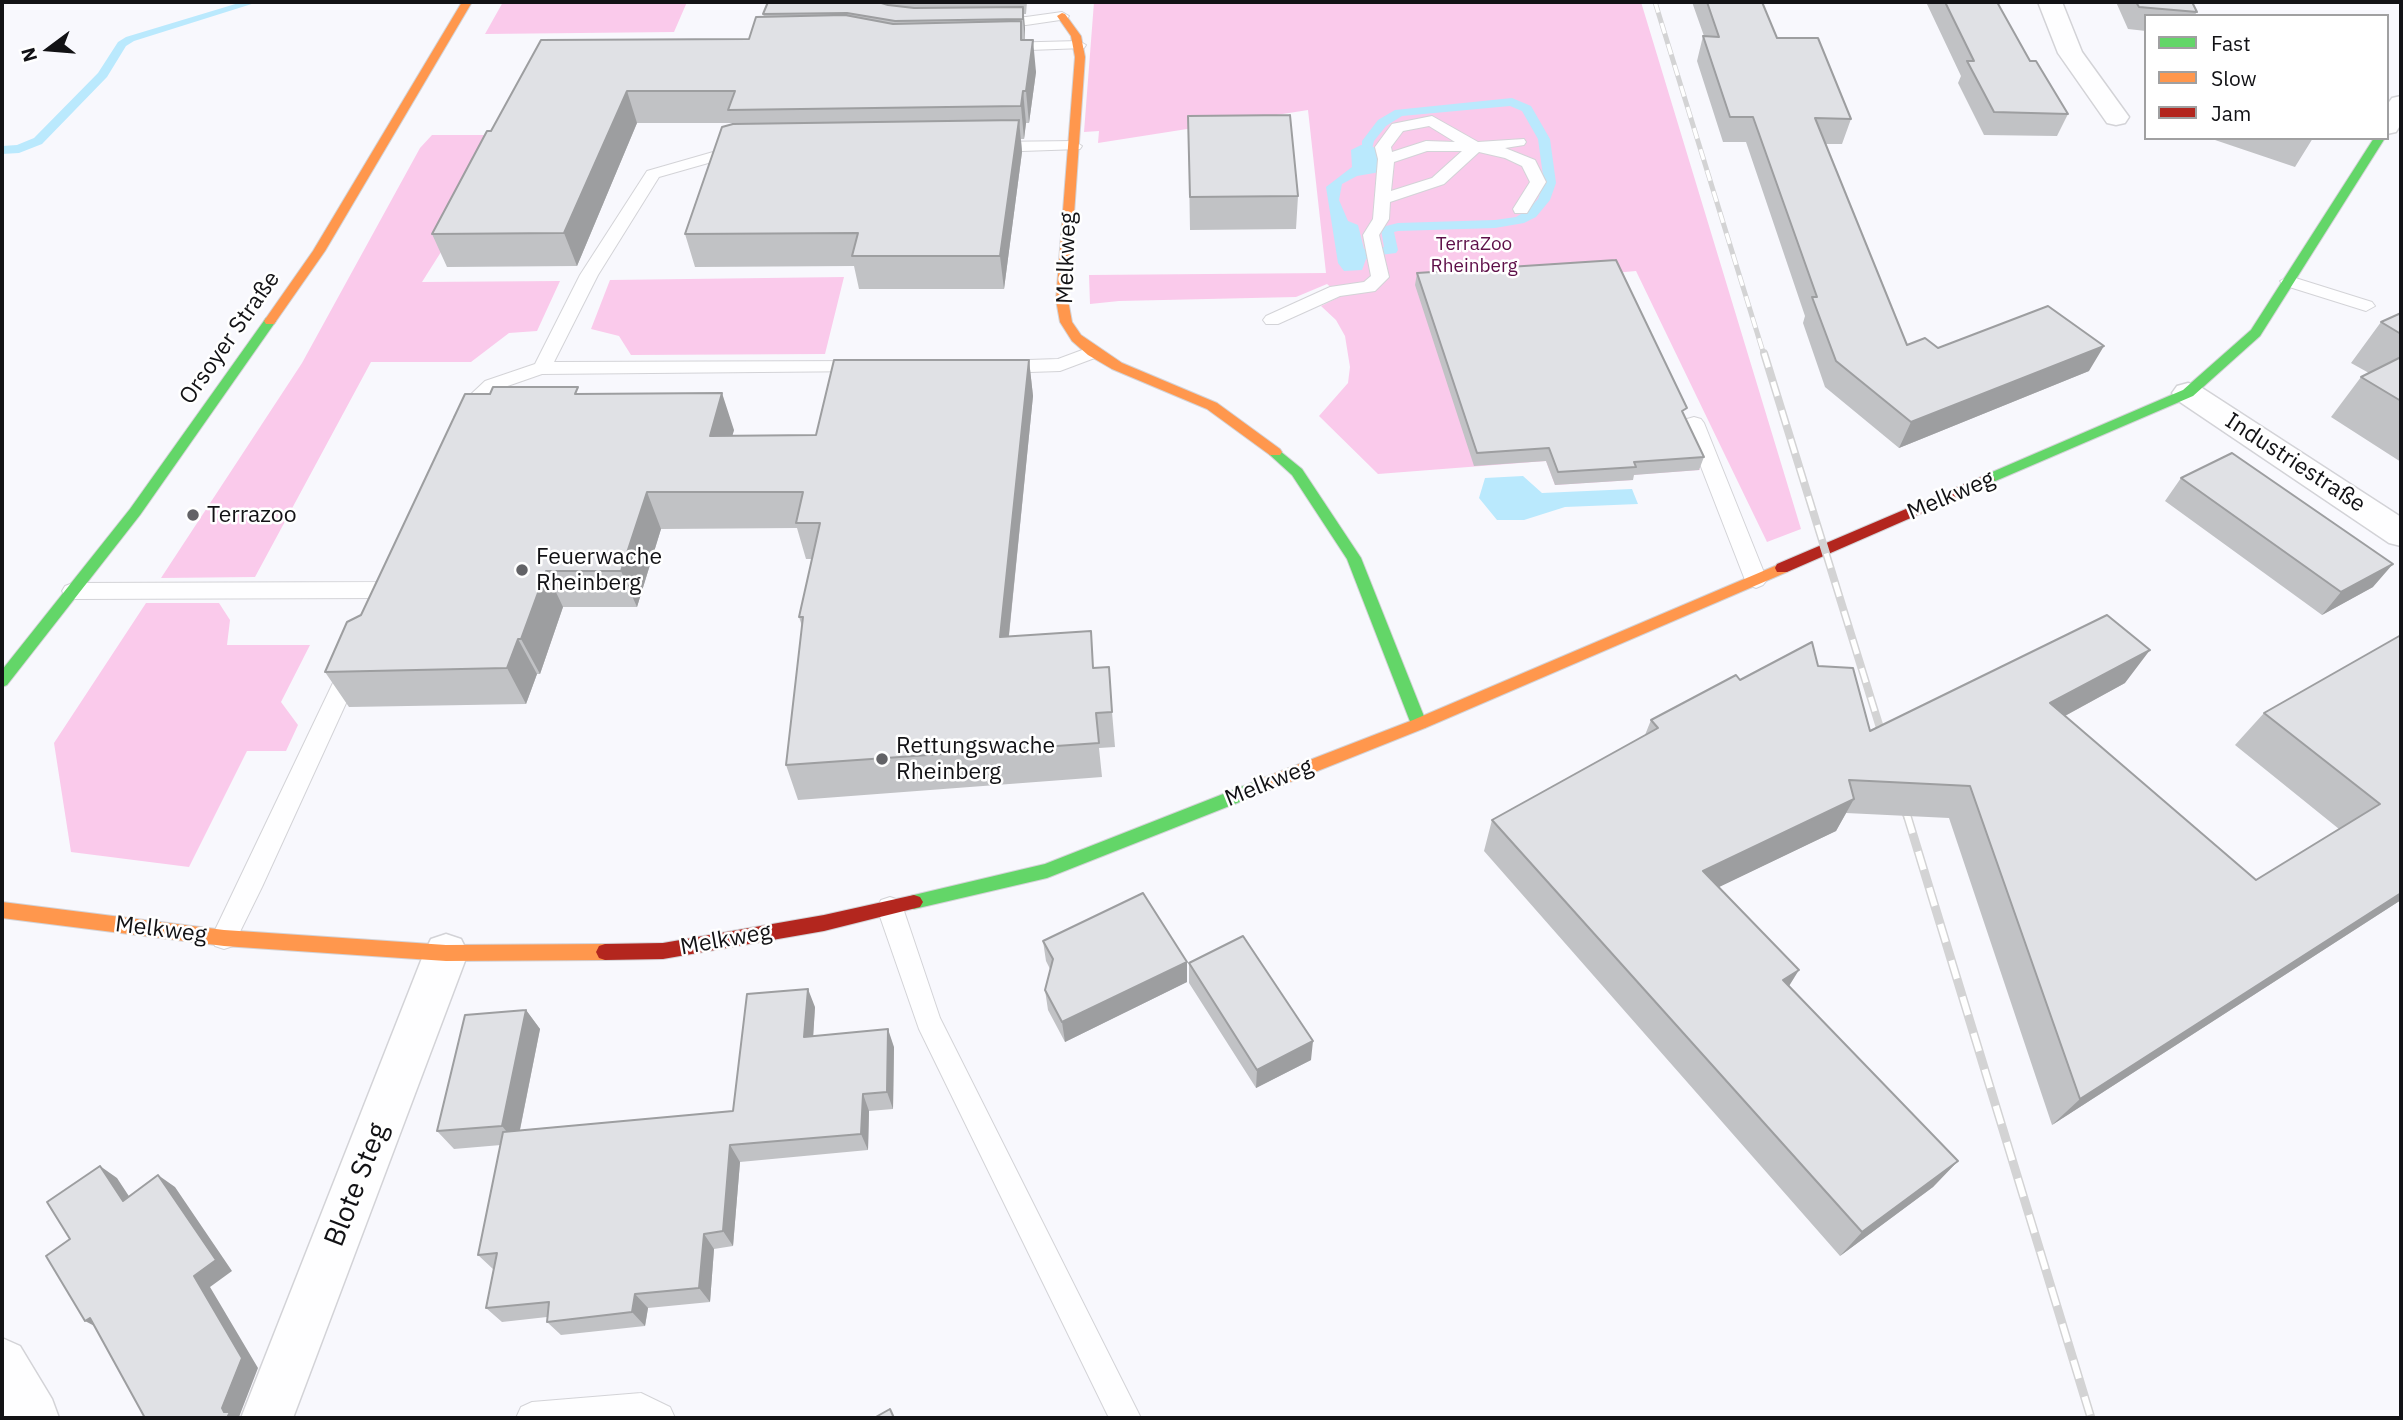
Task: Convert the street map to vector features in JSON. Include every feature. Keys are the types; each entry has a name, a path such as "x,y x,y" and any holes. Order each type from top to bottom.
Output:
{"street":[{"name":"Orsoyer Straße","path":"2,681 135,512 319,251 467,2"},
{"path":"2050,2 2070,53 2116,117"},
{"path":"1062,16 1072,27 1079,45"},
{"name":"Melkweg","path":"1079,45 1062,300 1066,323 1076,338 1093,352 1117,366 1212,406 1263,441 1297,472 1354,558 1419,724"},
{"path":"2389,123 2401,104"},
{"name":"Melkweg","path":"2,910 224,938 446,953 663,951 824,923 1047,871 1419,724 2188,393 2256,333 2379,140"},
{"name":"Industriestraße","path":"2188,393 2401,534"},
{"name":"Blote Steg","path":"267,1418 446,953"},
{"path":"2,1364 33,1418"}],"lane":[{"path":"985,21 1026,21 1062,16"},
{"path":"982,47 1079,45"},
{"path":"1272,320 1336,291 1368,287 1380,276 1371,235 1381,219 1386,159 1383,147 1398,127 1432,121 1476,147 1510,154 1530,163 1538,182 1521,209"},
{"path":"1386,159 1426,146 1476,147 1518,142"},
{"path":"977,147 1074,146"},
{"path":"1382,199 1438,181 1476,147"},
{"path":"542,368 589,275 653,174 740,149 754,149"},
{"path":"2289,281 2366,306"},
{"path":"985,367 1060,365 1093,352"},
{"path":"456,434 475,401 492,385 517,374 542,368 888,367"},
{"path":"1694,423 1756,580"},
{"path":"374,615 396,566"},
{"path":"73,591 385,590"},
{"path":"224,938 358,652"},
{"path":"890,908 928,1020 1125,1418"},
{"path":"532,1418 641,1409 659,1418"}],"green space":[{"path":"503,2 687,2 674,32 485,34"},
{"name":"TerraZoo Rheinberg","path":"1094,2 1641,2 1801,529 1767,542 1636,271 1614,273 1700,470 1631,475 1633,480 1555,485 1546,461 1378,474 1319,416 1348,383 1350,367 1345,336 1336,320 1321,306 1341,296 1327,284 1296,297 1090,304 1089,275 1326,273 1308,110 1098,143 1099,131 1084,132"},
{"path":"432,135 515,135 422,282 560,281 537,331 509,333 471,362 371,362 255,577 161,578 302,363 420,148"},
{"path":"844,277 825,354 631,355 619,336 591,329 610,280"},
{"path":"146,603 219,603 230,620 227,645 310,645 281,702 298,725 286,751 247,751 189,867 71,852 54,743"}],"water":[{"path":"1361,145 1379,148 1380,172 1357,176 1342,184 1339,200 1348,221 1358,225 1364,249 1369,249 1372,257 1366,259 1362,270 1344,271 1338,263 1326,187 1352,167 1351,150"},
{"path":"1523,476 1542,493 1632,489 1638,504 1565,507 1524,520 1497,520 1479,498 1485,478"}],"building":[{"path":"768,2 878,2 914,8 1023,7 1023,19 895,21 847,13 763,14"},
{"path":"1707,2 1762,2 1777,38 1818,38 1851,119 1815,118 1907,345 1925,338 1938,348 2048,306 2104,346 1911,422 1836,361 1812,297 1817,297 1753,117 1730,117 1703,36 1719,37"},
{"path":"1945,2 1997,2 2030,61 2036,61 2068,114 1994,112 1967,61 1974,61"},
{"path":"2136,2 2192,2 2197,12 2139,7"},
{"path":"845,15 893,24 1021,21 1021,40 1033,40 1026,91 1023,91 1021,106 728,110 735,91 627,91 564,233 432,234 487,131 491,131 541,40 749,39 756,17"},
{"path":"1290,115 1298,196 1190,197 1188,116"},
{"path":"1019,120 1000,256 852,256 858,233 685,234 722,127 733,124"},
{"path":"1616,260 1687,408 1682,411 1704,457 1634,462 1636,467 1558,472 1549,448 1477,453 1417,273"},
{"path":"2401,313 2401,334 2381,322"},
{"path":"2401,357 2401,401 2361,377"},
{"path":"834,360 1029,360 1000,637 1091,631 1093,668 1109,667 1112,712 1096,713 1099,743 786,765 803,617 799,617 820,523 796,523 803,492 647,492 621,571 546,571 521,639 518,639 507,668 325,672 347,622 361,615 465,394 490,394 493,387 578,387 575,394 722,393 710,436 816,435"},
{"path":"2232,453 2393,564 2341,592 2181,478"},
{"path":"2107,615 2150,650 2050,703 2256,880 2380,804 2264,713 2401,635 2401,893 2080,1099 1970,786 1849,780 1854,799 1703,871 1799,970 1783,980 1958,1161 1862,1232 1492,820 1658,728 1651,720 1736,675 1740,680 1812,642 1818,666 1853,668 1870,731"},
{"path":"1143,893 1187,962 1062,1022 1045,990 1053,959 1043,941"},
{"path":"1243,936 1313,1041 1257,1070 1189,963"},
{"path":"808,989 804,1037 888,1029 887,1092 863,1094 861,1134 730,1145 723,1231 704,1234 699,1288 635,1294 632,1312 547,1322 549,1302 486,1308 497,1253 478,1255 503,1132 733,1111 747,994"},
{"path":"526,1010 502,1126 437,1131 465,1015"},
{"path":"100,1166 123,1201 158,1175 216,1260 194,1276 242,1358 222,1408 224,1412 230,1412 227,1418 145,1418 90,1318 85,1321 46,1256 70,1239 47,1202"},
{"path":"890,1409 894,1418 874,1418"}],"waterway":[{"path":"2,150 19,149 38,141 103,75 122,44 130,39 253,2"},
{"path":"1368,146 1368,141 1382,123 1399,113 1512,102 1527,109 1544,139 1550,183 1544,200 1531,214 1519,220 1495,224 1398,227 1387,230 1391,250 1370,254"}],"railway":[{"path":"1655,2 1764,355"},
{"path":"1764,353 1885,744"},
{"path":"1901,797 1907,817"},
{"path":"1907,815 2091,1418"}],"traffic: fast":[{"path":"1988,479 2188,393 2256,333 2379,140"},
{"path":"2,681 135,512 270,321"},
{"path":"1275,452 1297,472 1354,558 1419,724"},
{"path":"914,902 1047,871 1264,785"}],"traffic: slow":[{"path":"270,321 319,251 467,2"},
{"path":"1062,16 1076,36 1080,57 1062,300 1066,322 1076,338 1093,352 1117,366 1212,406 1275,452"},
{"path":"1264,785 1419,724 1782,568"},
{"path":"2,910 224,938 446,953 605,952"}],"traffic: jam":[{"path":"1782,568 1988,479"},
{"path":"605,952 663,951 824,923 914,902"}],"place":[{"name":"Terrazoo","path":"193,515"},
{"name":"Feuerwache Rheinberg","path":"522,570"},
{"name":"Rettungswache Rheinberg","path":"882,759"}]}
